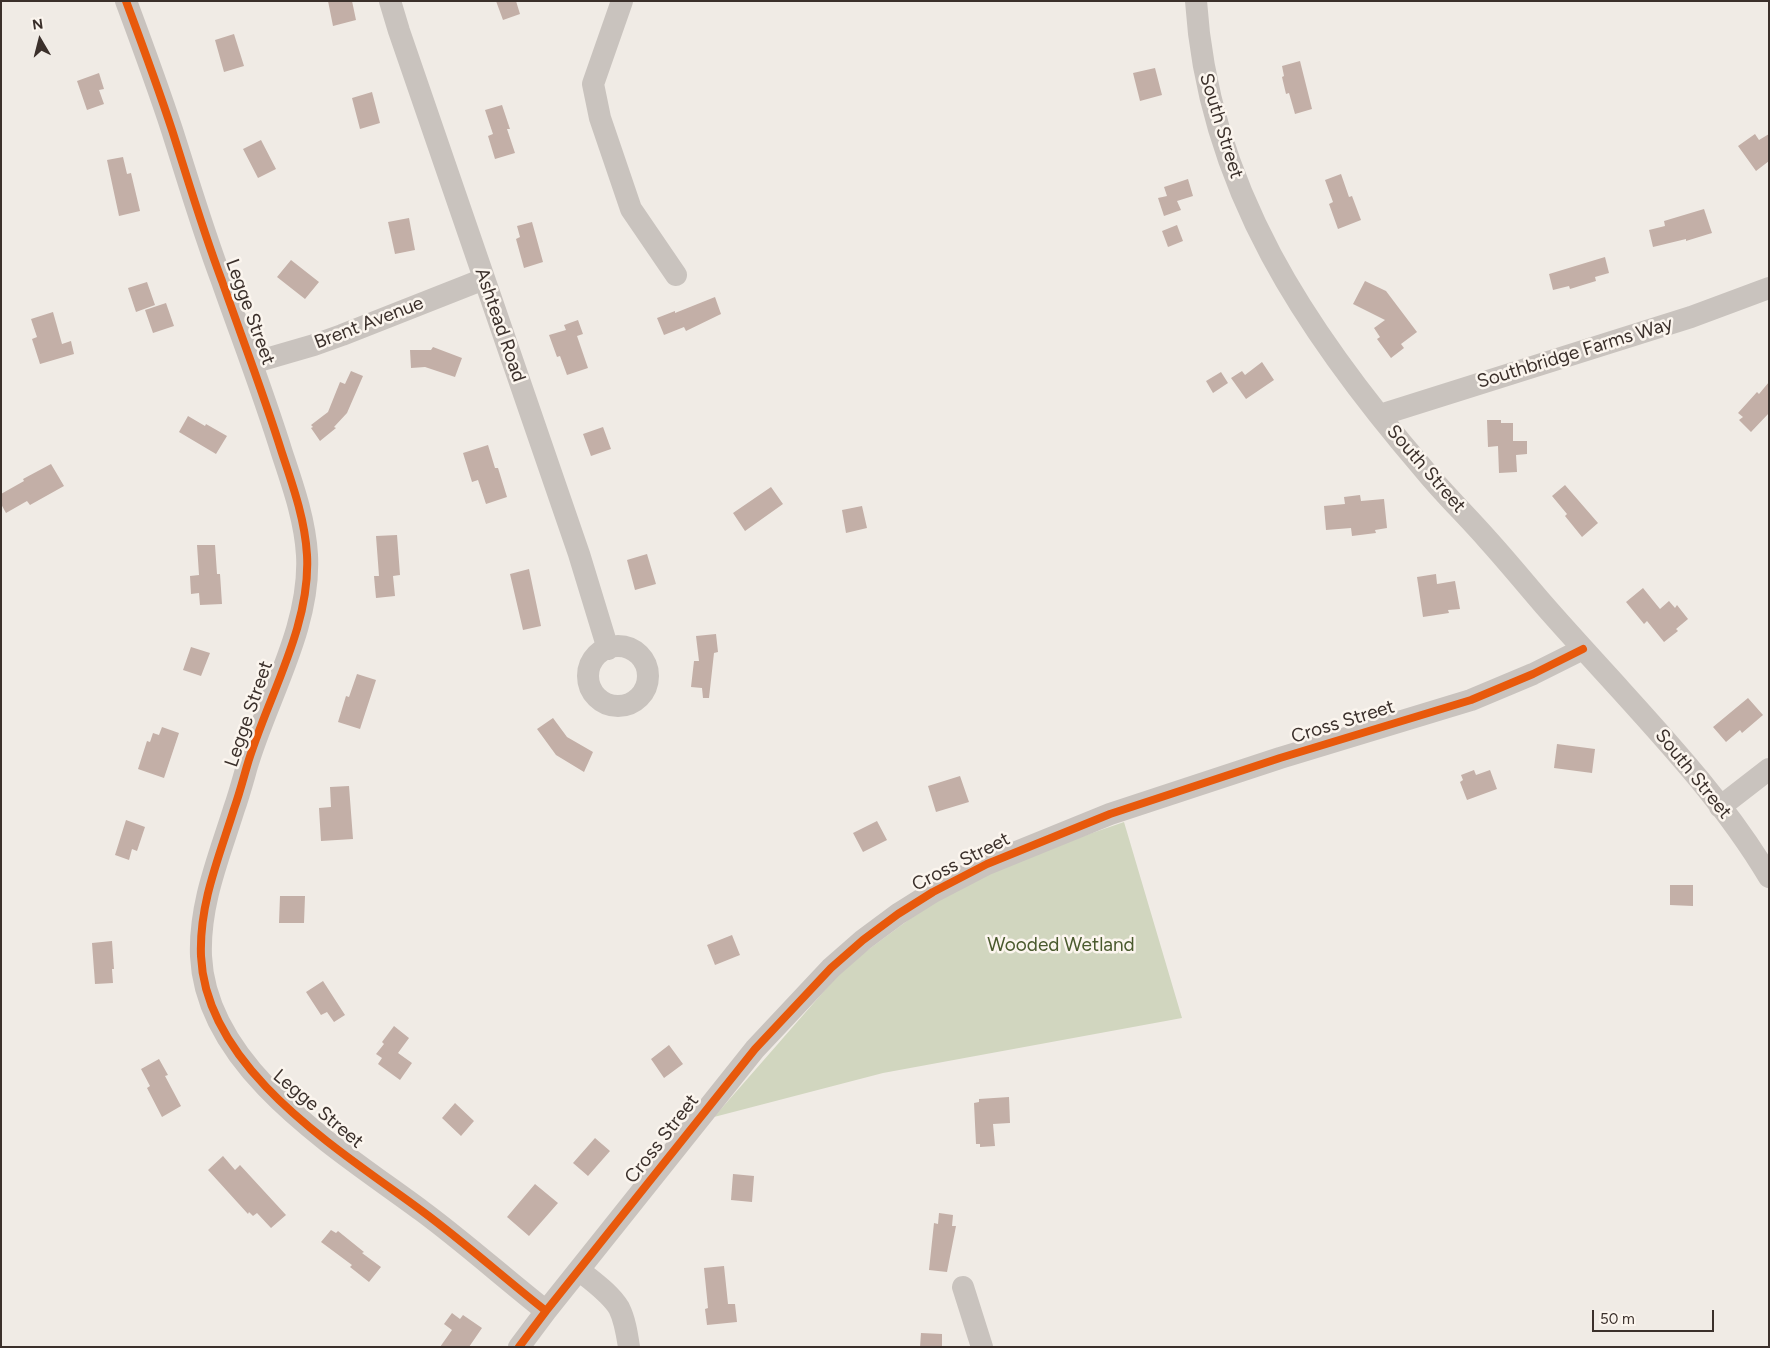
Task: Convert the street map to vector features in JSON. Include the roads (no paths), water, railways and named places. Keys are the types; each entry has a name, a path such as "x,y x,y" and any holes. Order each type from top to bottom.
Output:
{"street":[{"name":"Legge Street","path":"126,1 171,126 208,242 252,363 295,495 306,544 307,574 297,625 255,741 235,808 210,880 201,942 202,971 206,988 224,1031 237,1055 278,1099 336,1147 463,1242 546,1310"},
{"name":"Ashtead Road","path":"390,1 579,554 608,649"},
{"path":"622,1 593,84 596,101 631,209 676,275"},
{"name":"South Street","path":"1196,1 1199,44 1208,93 1222,142 1249,210 1278,269 1316,333 1348,376 1426,472 1488,539 1678,754 1720,807 1769,876"},
{"name":"Brent Avenue","path":"252,363 342,335 484,278"},
{"name":"Southbridge Farms Way","path":"1380,415 1691,317 1769,288"},
{"name":"Cross Street","path":"519,1347 546,1310 739,1067 785,1016 847,954 880,927 921,899 951,882 1002,858 1110,814 1280,758 1471,700 1516,682 1583,648"},
{"path":"1720,807 1769,769"},
{"path":"579,1270 618,1307 629,1347"},
{"path":"963,1287 982,1347"}],"park label":[{"name":"Wooded Wetland","path":"1061,945"}]}
